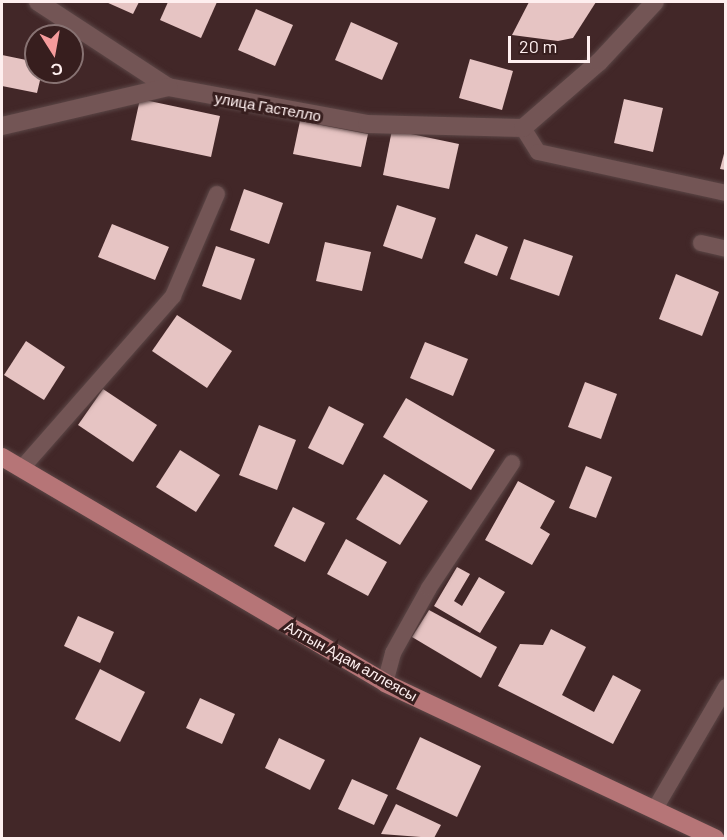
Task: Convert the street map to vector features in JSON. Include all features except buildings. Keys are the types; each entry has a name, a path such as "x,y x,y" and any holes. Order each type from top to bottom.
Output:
{"main road":[{"name":"Алтын Адам аллеясы","path":"2,458 385,683 656,807 715,838"}],"street":[{"name":"улица Гастелло","path":"38,2 168,87 367,124 523,128"},
{"path":"523,128 599,62 655,2"},
{"path":"2,126 168,87"}],"lane":[{"path":"523,128 537,152 726,193"},
{"path":"22,468 173,296 217,194"},
{"path":"701,243 726,249"},
{"path":"385,683 393,652 429,588 512,463"},
{"path":"656,807 726,687"}]}
